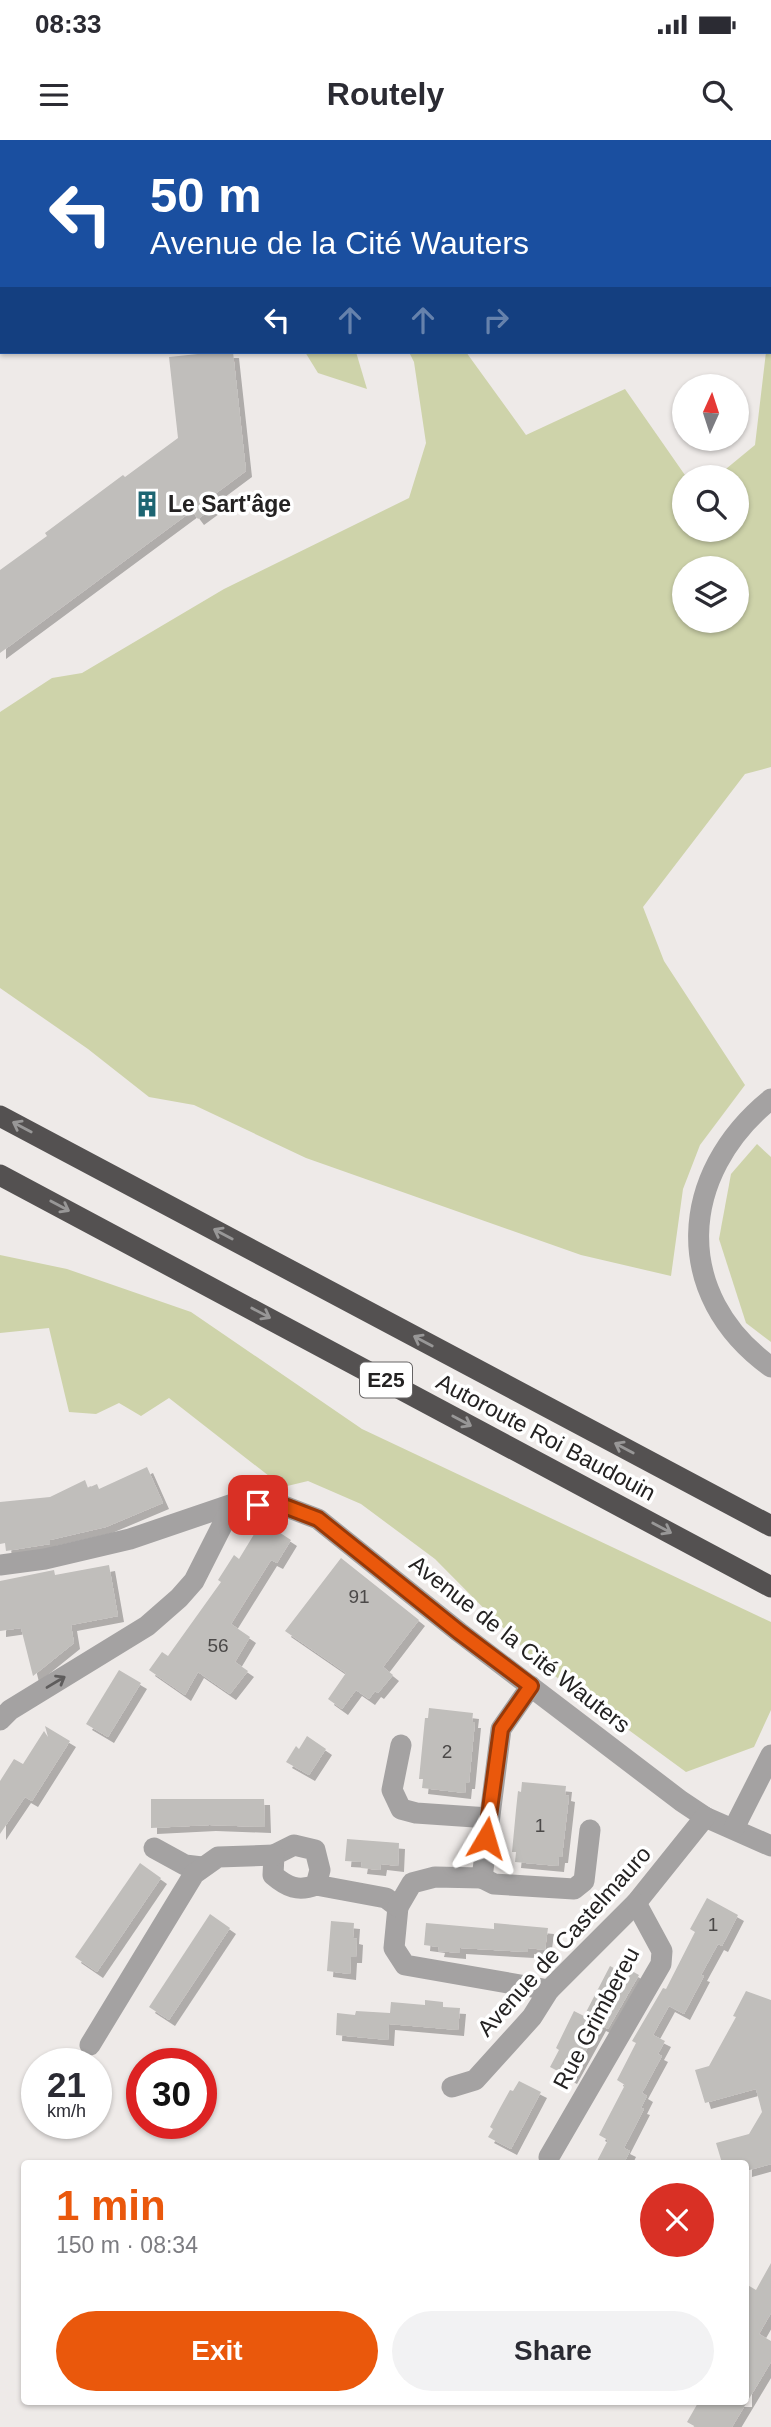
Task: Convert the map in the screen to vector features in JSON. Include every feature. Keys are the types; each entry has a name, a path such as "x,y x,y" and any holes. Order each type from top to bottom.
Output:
{"highway":[{"name":"Autoroute Roi Baudouin","path":"0,1116 771,1526"},
{"name":"Autoroute Roi Baudouin","path":"0,1175 771,1587"}],"street":[{"path":"771,1100 725,1147 705,1190 699,1262 711,1301 732,1334 751,1353 771,1367"},
{"path":"0,1565 45,1559 130,1539 233,1504"},
{"path":"0,1720 10,1710 147,1626 178,1598 194,1581 233,1504"},
{"name":"Avenue de la Cité Wauters","path":"233,1504 284,1506 318,1519 459,1632 681,1801 705,1817 771,1846"},
{"path":"482,1878 501,1729 531,1686"},
{"path":"401,1745 392,1790 401,1809 416,1813 489,1818"},
{"path":"734,1828 771,1755"},
{"name":"Avenue de Castelmauro","path":"452,2087 475,2080 532,2017 549,1990 636,1903 705,1817"},
{"path":"549,1990 405,1965 394,1948 398,1907 412,1883 435,1877 482,1878 494,1884 574,1889 584,1881 590,1830"},
{"path":"90,2045 194,1874 202,1867 219,1857 274,1855 294,1844 315,1850 320,1870 316,1885"},
{"path":"154,1848 185,1865 202,1867"},
{"path":"274,1855 273,1875 283,1884 296,1889 316,1885 386,1898 398,1907"},
{"name":"Rue Grimbereu","path":"549,2157 661,1964 662,1951 636,1903"}],"green space":[{"path":"306,354 357,354 367,389 318,373"},
{"path":"410,354 467,354 526,435 625,389 678,465 672,465 672,542 749,542 749,465 731,465 755,445 766,354 771,354 771,767 745,774 643,907 664,961 745,1085 700,1145 683,1189 671,1276 581,1255 306,1158 194,1105 149,1097 88,1049 0,988 0,712 52,678 82,673 224,589 409,498 426,443 414,362"},
{"path":"757,1144 771,1157 771,1342 746,1323 719,1239 731,1174"},
{"path":"0,1255 67,1269 191,1312 362,1429 771,1622 771,1710 754,1747 686,1772 540,1665 435,1559 361,1504 308,1481 283,1487 169,1398 141,1416 119,1403 96,1414 69,1412 49,1328 0,1333"}],"building":[{"name":"Le Sart'âge","path":"233,354 246,471 207,500 213,508 198,519 192,511 0,653 0,570 123,475 125,477 178,438 169,357"},
{"path":"147,1467 163,1503 106,1527 50,1540 50,1544 6,1551 5,1543 0,1544 0,1502 50,1497 85,1480 88,1488 97,1484 99,1489"},
{"path":"262,1521 291,1540 277,1563 271,1560 231,1624 250,1637 235,1662 248,1671 230,1694 198,1672 185,1695 149,1670 162,1652 168,1656 221,1582 218,1580 234,1555 239,1559"},
{"path":"341,1558 419,1620 383,1667 393,1675 378,1693 375,1691 369,1699 356,1690 342,1709 328,1699 346,1673 285,1631"},
{"path":"109,1565 118,1616 71,1625 74,1643 33,1676 21,1628 0,1631 0,1581 54,1570 55,1575"},
{"path":"119,1670 141,1683 108,1737 86,1724"},
{"path":"429,1708 473,1713 472,1722 475,1722 469,1783 466,1783 465,1793 422,1788 423,1779 419,1779 425,1718 428,1718"},
{"path":"45,1726 70,1741 32,1801 25,1797 0,1834 0,1781 14,1759 23,1764 44,1731 48,1737"},
{"path":"307,1736 326,1749 309,1775 286,1762 296,1746 299,1749"},
{"path":"522,1782 566,1786 565,1795 569,1796 562,1857 559,1857 558,1866 515,1862 516,1852 512,1852 518,1791 521,1792"},
{"path":"151,1799 264,1799 265,1827 210,1825 151,1828"},
{"path":"347,1839 399,1843 398,1866 381,1864 380,1870 361,1868 362,1862 345,1861"},
{"path":"140,1863 161,1878 97,1972 75,1957"},
{"path":"707,1898 738,1915 722,1946 718,1944 701,1975 704,1976 684,2014 669,2006 653,2035 665,2041 658,2054 662,2056 642,2093 647,2096 641,2108 644,2109 624,2148 630,2151 626,2160 598,2160 608,2140 599,2135 625,2085 617,2080 636,2043 632,2041 663,1988 666,1989 695,1932 690,1929"},
{"path":"210,1914 230,1928 169,2020 149,2007"},
{"path":"331,1921 354,1923 356,1957 351,1957 350,1974 327,1971"},
{"path":"426,1923 494,1929 494,1923 548,1928 545,1950 528,1948 528,1952 460,1948 460,1953 438,1951 439,1947 424,1945"},
{"path":"610,1966 627,1975 630,1970 639,1975 608,2029 600,2025 571,2078 550,2067 559,2050 556,2048 574,2011 584,2016"},
{"path":"746,1991 771,2000 771,2164 749,2170 749,2160 721,2160 716,2143 749,2134 762,2112 756,2089 705,2103 695,2070 709,2066 736,2017 733,2016"},
{"path":"425,2000 443,2002 443,2007 460,2008 458,2030 389,2024 388,2040 336,2035 337,2013 390,2013 391,2002 425,2005"},
{"path":"519,2081 541,2092 511,2149 488,2137 500,2108 510,2090 513,2091"},
{"path":"771,2263 771,2313 759,2334 771,2341 771,2362 749,2399 749,2286 756,2290"},
{"path":"697,2405 745,2405 732,2427 696,2427 687,2422"}],"place":[{"name":"Le Sart'âge","path":"147,504"}],"route":[{"path":"258,1505 284,1506 318,1519 531,1686 501,1729 486,1838"}]}
